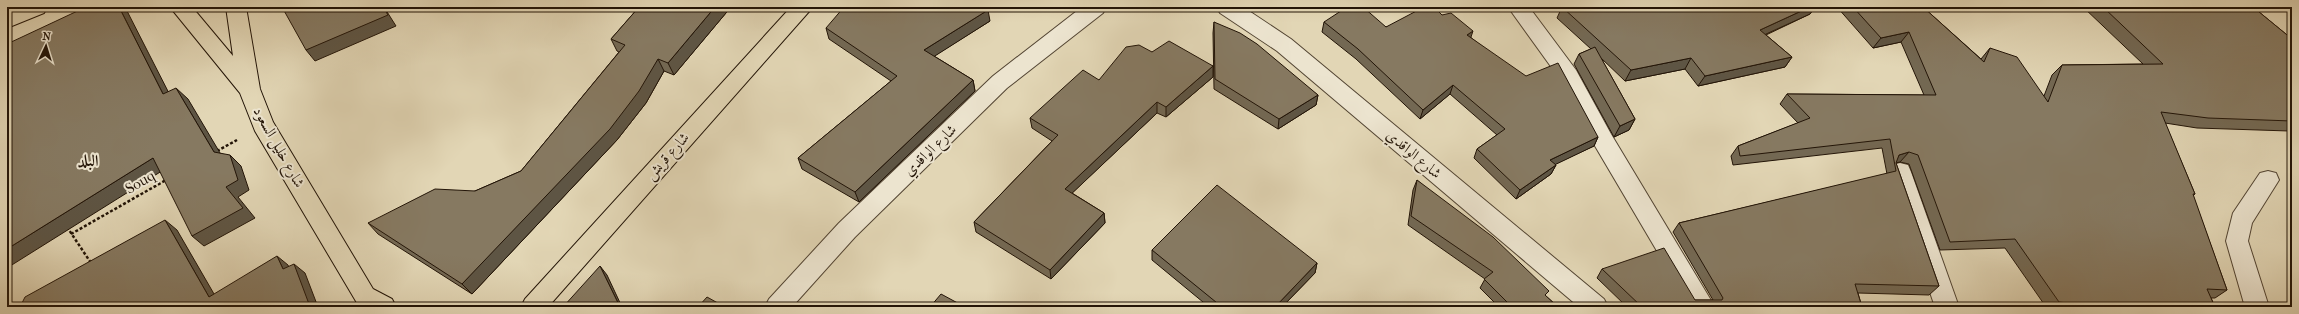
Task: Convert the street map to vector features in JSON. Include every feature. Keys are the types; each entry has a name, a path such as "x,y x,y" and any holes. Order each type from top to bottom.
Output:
{"main road":[{"path":"7,20 37,7"},
{"name":"شارع خليل السعود","path":"180,7 249,89 263,125 375,301"},
{"path":"236,7 249,89"},
{"name":"شارع قريش","path":"533,307 803,7"},
{"path":"516,307 552,286"}],"street":[{"name":"شارع الواقدي","path":"777,307 847,230 1000,82 1096,7"},
{"name":"شارع الواقدي","path":"1227,7 1284,45 1596,307"},
{"path":"1518,7 1569,76 1603,140 1703,307"},
{"path":"1900,172 1947,307"},
{"path":"2257,307 2237,242 2241,220 2268,180"}],"path":[{"path":"215,152 263,125"},
{"name":"Souq","path":"70,234 167,180"},
{"path":"64,220 70,234 95,268"}],"building":[{"path":"86,7 119,7 163,94 176,88 214,152 230,155 238,180 226,187 243,208 192,236 153,158 7,249 7,44"},
{"path":"282,7 383,7 388,15 306,50"},
{"path":"639,7 715,7 668,63 658,59 639,91 610,129 462,284 368,223 435,189 475,191 521,171 625,45 611,39"},
{"path":"844,7 985,7 988,10 924,50 973,80 855,192 798,158 897,76 826,28"},
{"path":"1347,7 1363,7 1386,27 1424,7 1434,7 1442,15 1451,13 1473,31 1467,35 1526,76 1558,63 1598,137 1550,160 1556,165 1520,190 1477,149 1505,129 1453,85 1423,110 1358,49 1324,22"},
{"path":"1562,7 1810,7 1760,30 1792,57 1705,76 1691,58 1631,70"},
{"path":"1853,7 1923,7 1984,62 1990,48 2017,57 2048,102 2062,65 2163,64 2103,7 2253,7 2292,39 2292,121 2208,118 2161,112 2195,194 2193,194 2227,290 2207,289 2215,307 2101,307 2059,302 2015,239 1950,242 1918,155 1909,152 1899,155 1896,163 1939,286 1855,284 1862,307 1642,307 1602,269 1664,248 1695,300 1722,300 1723,298 1679,223 1896,171 1890,139 1740,156 1738,146 1810,118 1787,94 1936,95 1909,32 1881,38"},
{"path":"1214,22 1240,33 1257,44 1318,95 1279,119 1215,79"},
{"path":"1169,41 1213,66 1166,107 1157,102 1065,189 1104,213 1050,270 974,222 1058,135 1030,118 1083,70 1099,80 1126,47 1139,45 1152,52"},
{"path":"1595,47 1635,119 1620,126 1579,54"},
{"path":"1417,180 1493,237 1549,291 1545,295 1558,307 1512,307 1484,279 1493,272 1411,216"},
{"path":"1217,185 1317,263 1275,307 1222,307 1152,250"},
{"path":"165,220 209,297 277,256 283,269 294,264 309,304 304,307 20,307 25,297"},
{"path":"600,266 620,307 563,307"},
{"path":"941,294 965,307 930,307"},
{"path":"707,297 725,307 698,307"}],"district":[{"name":"البلد","path":"88,160"}]}
